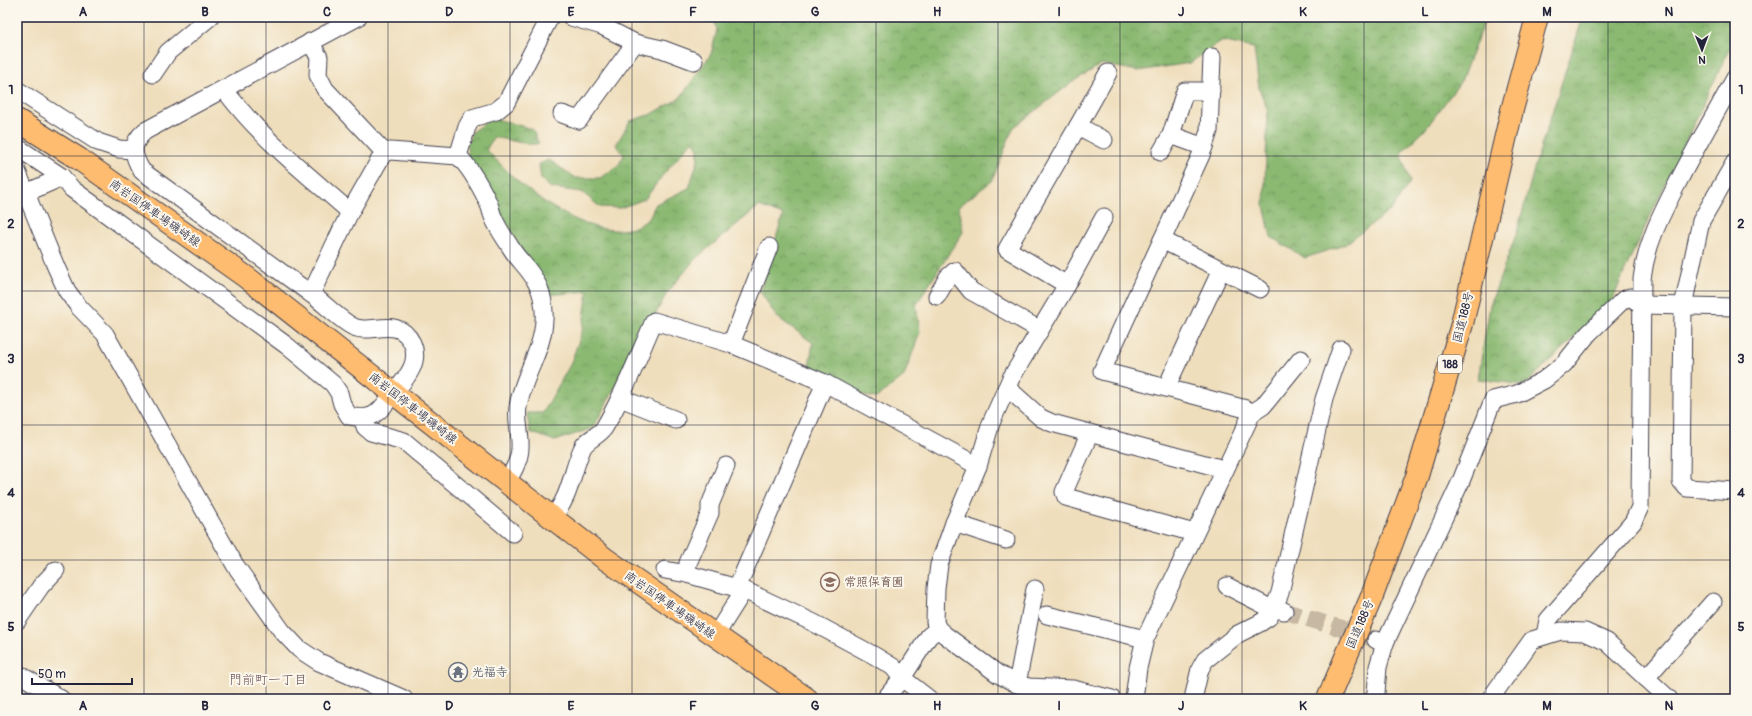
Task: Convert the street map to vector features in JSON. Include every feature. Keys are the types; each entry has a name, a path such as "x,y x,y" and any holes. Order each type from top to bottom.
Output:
{"main road":[{"name":"国道188号","path":"1328,699 1372,596 1417,476 1462,324 1510,118 1537,17"},
{"name":"南岩国停車場磯崎線","path":"17,120 79,159 246,277 610,562 807,699"}],"street":[{"path":"153,74 168,52 210,17"},
{"path":"17,147 62,177 72,189 286,345 333,384 339,393 342,404 349,416 363,419 381,410 414,366 415,353 411,342 404,333 389,326 368,330 350,326 312,294 142,171 136,162 134,150 137,139 145,131 358,17"},
{"path":"458,156 467,127 472,118 496,111 506,103 550,17"},
{"path":"571,17 602,26 635,43 662,49 694,61"},
{"path":"310,42 319,57 318,75 325,89 384,152"},
{"path":"562,114 578,120 635,43"},
{"path":"1212,57 1209,130 1204,147 1102,371 1246,409 1252,413"},
{"path":"1066,284 1007,249 1108,73"},
{"path":"1545,636 1548,620 1634,522 1640,507 1642,279 1645,258 1657,224 1699,141 1735,78"},
{"path":"224,89 250,121 271,142 350,212"},
{"path":"17,90 98,142 120,149 134,150"},
{"path":"1161,152 1171,135 1185,90 1211,91"},
{"path":"1078,126 1104,140"},
{"path":"1171,135 1204,147"},
{"path":"384,152 390,151 458,156 476,180 490,206 494,219 512,250 537,282 543,306 544,320 542,336 518,406 517,416 521,445 516,469 506,482"},
{"path":"312,294 350,212 384,152"},
{"path":"1735,162 1701,221 1684,306 1681,480 1687,488 1735,491"},
{"path":"17,171 21,195 67,291 78,307 105,334 235,565 282,631 299,649 319,662 404,699"},
{"path":"21,195 62,177"},
{"path":"1104,216 1040,330 1010,378 992,423 978,466 954,523 939,565 934,622 938,629 998,674 1017,684 1029,687 1073,689 1112,699"},
{"path":"1162,240 1260,289"},
{"path":"731,344 769,247"},
{"path":"1166,388 1221,270"},
{"path":"937,296 948,277 955,271 971,291 1040,330"},
{"path":"1373,699 1376,693 1380,641 1461,481 1492,400 1517,394 1544,380 1564,364 1588,334 1623,300 1630,297 1642,304 1735,307"},
{"path":"552,518 560,509 568,493 582,447 603,430 620,398 654,321 731,344 825,383 978,466"},
{"path":"1279,610 1280,593 1324,399 1341,349"},
{"path":"1134,699 1138,668 1145,639 1252,413 1263,406 1301,360"},
{"path":"715,636 741,589 825,383"},
{"path":"1006,389 1012,392 1041,418 1052,424 1216,467 1224,471"},
{"path":"620,398 676,420"},
{"path":"363,419 365,427 371,432 381,436 393,437 404,441 513,533"},
{"path":"1089,434 1064,492 1066,497 1194,533"},
{"path":"687,574 688,563 710,513 710,505 726,466"},
{"path":"954,523 1006,540"},
{"path":"17,621 41,586 56,570"},
{"path":"665,570 687,574 741,589 814,623 893,666 902,678 929,699"},
{"path":"1227,586 1266,606 1279,610"},
{"path":"1017,684 1036,589"},
{"path":"1646,678 1713,602"},
{"path":"1193,699 1200,669 1205,660 1238,634 1260,624 1279,610"},
{"path":"1047,615 1145,639"},
{"path":"885,699 902,678 929,636 938,629"},
{"path":"1490,699 1532,640 1561,631 1585,632 1607,642 1668,699"},
{"path":"17,673 61,699"}],"green space":[{"path":"713,17 1486,17 1461,81 1424,131 1401,153 1410,182 1391,210 1344,245 1305,258 1271,237 1264,205 1268,111 1259,88 1254,48 1221,41 1190,63 1138,71 1102,64 1071,83 1013,128 992,181 959,206 963,232 916,305 920,332 904,376 876,398 852,394 808,373 813,343 776,316 760,291 783,215 759,206 695,259 667,293 593,428 555,441 530,432 527,413 543,413 570,365 582,332 588,291 547,295 500,211 468,162 467,143 473,131 492,118 532,129 539,144 527,144 494,137 486,150 512,176 533,194 564,214 599,228 617,230 633,228 647,220 656,204 689,188 698,160 698,148 693,140 662,176 645,199 620,208 600,207 582,192 551,188 541,179 539,164 549,160 576,178 600,178 618,166 624,155 616,145 630,121 652,114 680,98 711,54 717,30"},
{"path":"1583,17 1735,17 1735,37 1629,261 1610,306 1564,347 1525,385 1478,379 1490,305 1517,232 1536,162"}],"tunnel":[{"path":"1284,611 1375,639"}],"place":[{"name":"常照保育園","path":"830,582"},
{"name":"光福寺","path":"458,672"}],"district":[{"name":"門前町一丁目","path":"268,679"}]}
